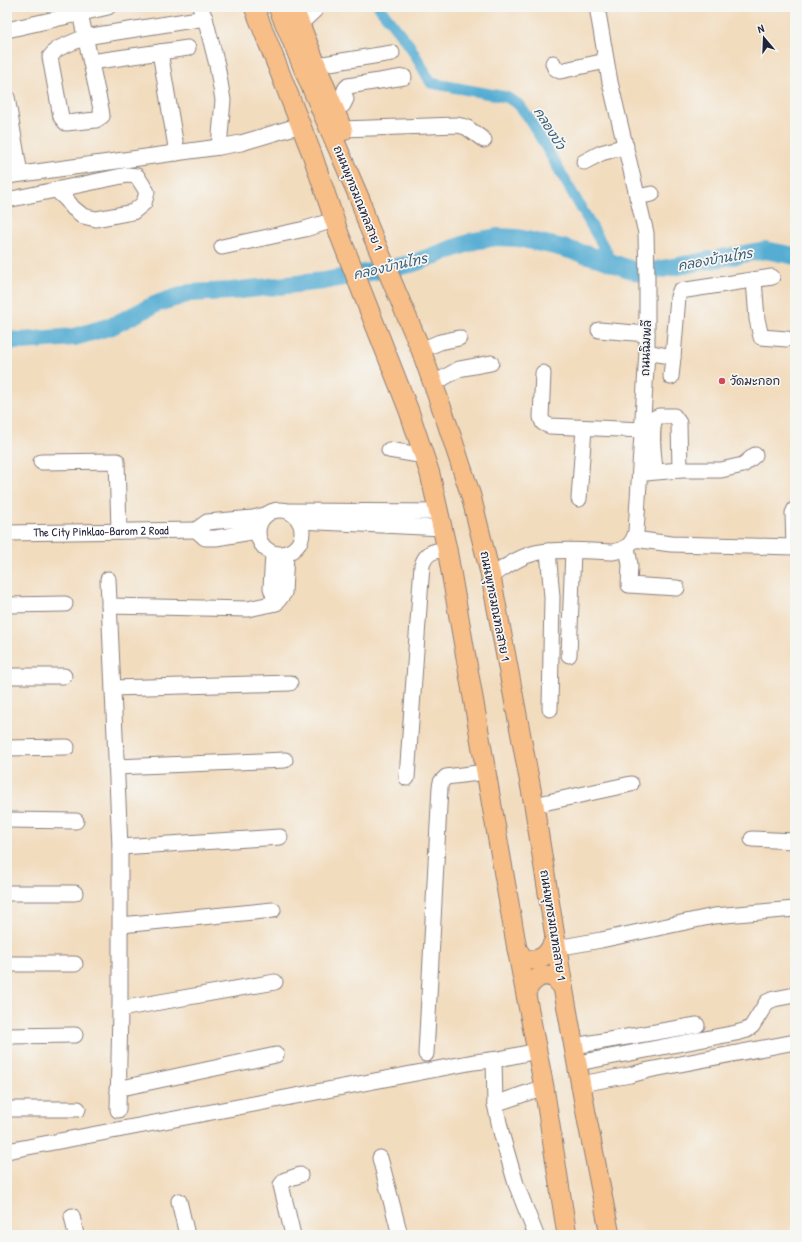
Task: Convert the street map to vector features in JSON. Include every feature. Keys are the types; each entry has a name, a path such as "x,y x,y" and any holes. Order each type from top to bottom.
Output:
{"main road":[{"path":"241,7 293,121 334,220 409,411 425,456 447,549 517,949 544,1087 567,1235"},
{"path":"254,7 293,121"},
{"name":"ถนนพุทธมณฑลสาย 1","path":"278,7 312,71 368,225 421,350 471,496 491,576 534,804 563,987 610,1235"},
{"path":"293,7 300,24 312,71 335,109 356,164 360,202"},
{"path":"517,949 522,957 527,960 540,959 545,956 556,943"},
{"path":"526,993 532,982 543,976 555,978 563,987"}],"street":[{"path":"7,30 80,12 108,7"},
{"path":"300,24 315,10 316,7"},
{"name":"ถนนฉิมพลี","path":"597,7 606,61 626,146 645,196 647,352 638,514 631,543 629,584 677,588"},
{"path":"80,12 86,37 102,116 96,120 66,123 61,117 50,57 57,49 86,37 203,12 218,65 223,100 219,147"},
{"path":"91,62 188,48"},
{"path":"160,52 177,153"},
{"path":"312,71 392,53"},
{"path":"553,63 560,71 606,61"},
{"path":"335,109 346,100 344,93 345,88 348,86 404,77"},
{"path":"7,97 14,175 241,143 293,121"},
{"path":"342,129 456,125 466,127 484,140"},
{"path":"584,162 601,153 626,146"},
{"path":"7,200 128,175 137,176 147,192 144,204 133,212 96,219 83,216 56,190"},
{"path":"222,247 305,229 334,220"},
{"path":"671,377 678,297 680,291 772,277"},
{"path":"754,280 756,319 755,339 787,339"},
{"path":"599,330 647,334"},
{"path":"421,350 440,342 459,338"},
{"path":"647,352 672,357"},
{"path":"433,384 459,369 491,363"},
{"path":"543,373 541,417 543,423 550,426 643,430"},
{"path":"655,471 653,434 654,421 659,416 674,416 679,422 680,470"},
{"path":"579,499 584,428"},
{"path":"389,450 425,456"},
{"path":"640,474 655,471 721,470 744,464 755,455"},
{"path":"41,462 117,461 119,531"},
{"path":"491,576 507,566 536,552 613,552 631,543 794,548 793,513 795,509"},
{"path":"257,532 216,538 205,538 196,530 207,522 253,518 265,515 275,510 441,520"},
{"path":"265,515 258,525 258,539 266,550 280,553 295,549 302,536 302,528 299,521 292,513 287,511"},
{"path":"299,521 441,520"},
{"name":"The City Pinklao-Barom 2 Road","path":"7,533 196,530"},
{"path":"407,778 422,565 425,556 429,553 447,549"},
{"path":"548,551 552,597 550,709"},
{"path":"569,655 573,551"},
{"path":"109,606 248,609 276,603 271,588 280,553"},
{"path":"108,579 120,847 121,925 117,1089 118,1110"},
{"path":"7,605 65,604"},
{"path":"7,676 64,676"},
{"path":"112,688 290,683"},
{"path":"7,748 67,747"},
{"path":"116,767 285,760"},
{"path":"426,1054 441,782 446,777 486,772"},
{"path":"534,804 630,784"},
{"path":"7,820 76,821"},
{"path":"120,847 280,837"},
{"path":"752,840 795,841"},
{"path":"7,893 76,893"},
{"path":"556,943 601,940 714,916 795,909"},
{"path":"121,925 273,910"},
{"path":"7,964 75,964"},
{"path":"120,1009 275,982"},
{"path":"576,1055 728,1035 747,1030 752,1026 767,1002 774,999 795,995"},
{"path":"576,1055 697,1025"},
{"path":"7,1036 75,1036"},
{"path":"581,1084 630,1076 649,1070 795,1042"},
{"path":"7,1151 537,1051"},
{"path":"117,1089 276,1055"},
{"path":"494,1060 495,1104 502,1136 514,1177 536,1235"},
{"path":"495,1104 544,1087"},
{"path":"7,1109 78,1109"},
{"path":"380,1158 400,1235"},
{"path":"293,1235 281,1185 285,1180 300,1175"},
{"path":"179,1201 187,1235"},
{"path":"72,1216 76,1235"}],"waterway":[{"name":"คลองบัว","path":"379,7 410,46 431,83 506,97 518,104 529,118 613,263"},
{"name":"คลองบ้านไทร","path":"7,340 21,341 74,337 112,326 156,304 190,293 231,291 324,281 411,264 474,241 497,237 518,238 559,247 602,259 640,273 765,250 795,256"}],"place":[{"name":"วัดมะกอก","path":"722,381"}]}
